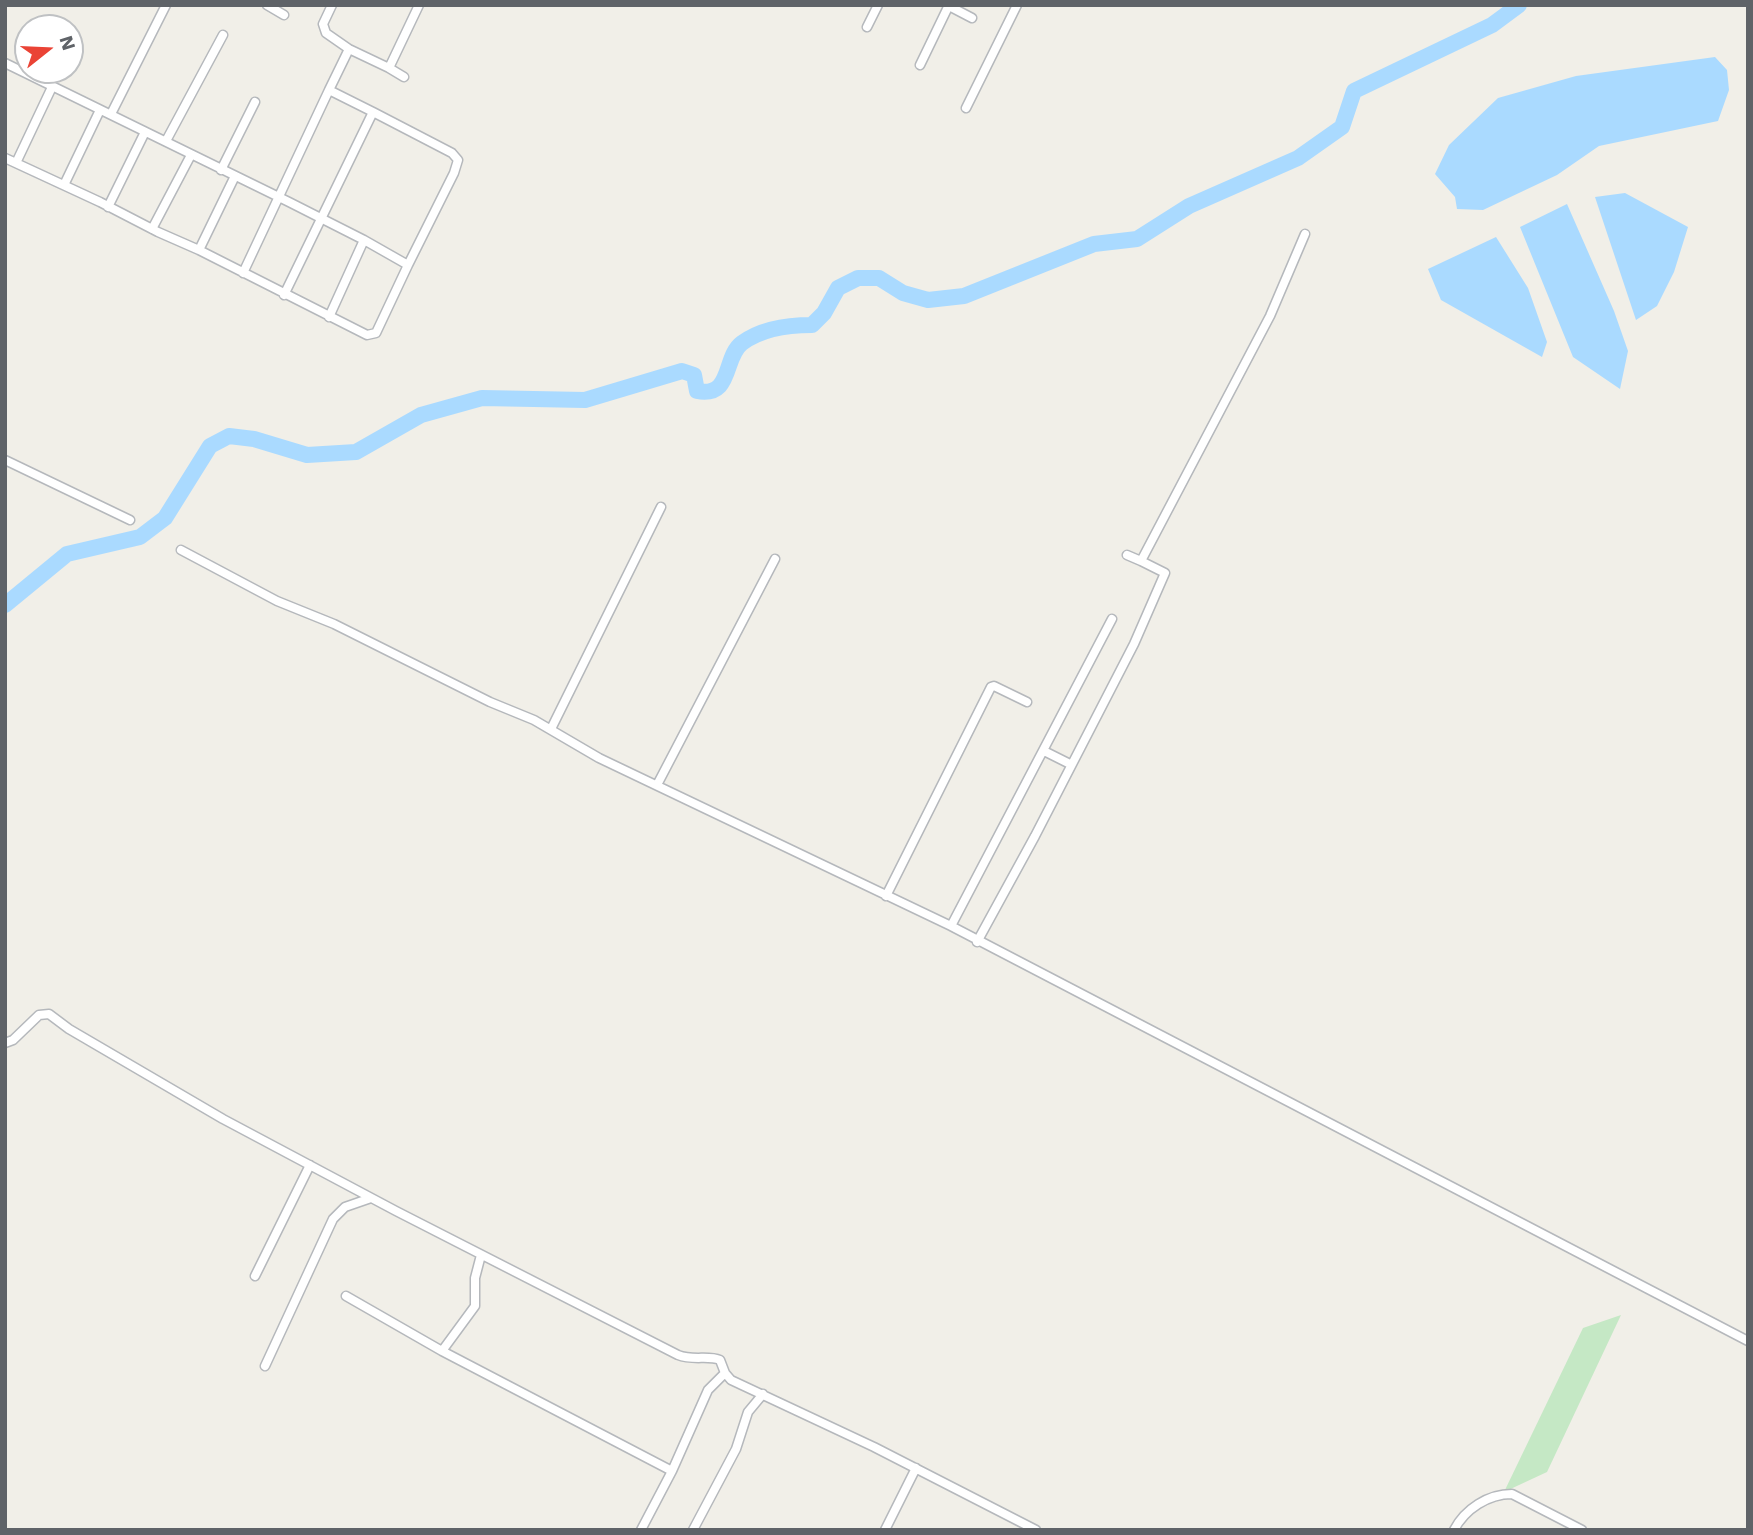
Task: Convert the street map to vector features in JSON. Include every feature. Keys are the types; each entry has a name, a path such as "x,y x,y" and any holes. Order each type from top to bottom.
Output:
{"street":[{"path":"111,114 166,5"},
{"path":"267,5 284,15"},
{"path":"332,5 323,24 324,30 349,49 404,77"},
{"path":"389,68 419,5"},
{"path":"867,27 878,5"},
{"path":"967,108 1017,5"},
{"path":"920,65 949,6 972,18"},
{"path":"166,141 223,35"},
{"path":"243,273 349,49"},
{"path":"6,65 166,141 364,240 408,265"},
{"path":"16,163 52,87"},
{"path":"5,158 199,250 329,317 367,335 373,335 454,173 457,160 452,153 329,90"},
{"path":"221,170 255,102"},
{"path":"64,185 100,110"},
{"path":"284,295 373,112"},
{"path":"108,207 145,132"},
{"path":"152,229 191,155"},
{"path":"199,250 235,176"},
{"path":"1141,561 1270,316 1305,234"},
{"path":"329,317 364,240"},
{"path":"5,460 130,520"},
{"path":"551,729 661,507"},
{"path":"181,551 277,601 334,624 551,729 587,752 951,926 977,942 1748,1341"},
{"path":"977,942 1133,645 1165,573 1127,555"},
{"path":"657,785 775,559"},
{"path":"951,926 1112,619"},
{"path":"886,896 991,687 1027,702"},
{"path":"1044,751 1070,765"},
{"path":"5,1043 13,1040 39,1014 49,1014 69,1029 223,1119 371,1198 678,1355 687,1359 716,1358 720,1360 731,1380 916,1468 1036,1530"},
{"path":"255,1276 310,1165"},
{"path":"265,1366 333,1219 345,1207 371,1198"},
{"path":"442,1351 475,1306 475,1278 481,1255"},
{"path":"346,1296 442,1351 672,1471"},
{"path":"641,1530 672,1471 708,1390 725,1373"},
{"path":"693,1530 736,1449 744,1421 763,1394"},
{"path":"885,1530 916,1468"},
{"path":"1454,1530 1469,1509 1505,1494 1513,1494 1582,1530"}],"green space":[{"path":"1621,1315 1547,1472 1504,1492 1583,1328"}],"water":[{"path":"1715,57 1727,70 1729,90 1718,121 1599,146 1557,175 1483,210 1457,209 1455,197 1435,174 1449,145 1498,98 1576,76"},
{"path":"1625,193 1688,227 1674,272 1657,306 1636,320 1595,197"},
{"path":"1567,204 1614,311 1628,351 1620,389 1573,357 1520,227"},
{"path":"1496,237 1528,288 1547,342 1542,357 1441,300 1428,269"}],"waterway":[{"path":"5,605 67,554 140,537 165,518 210,446 229,436 254,439 307,455 356,452 421,415 482,398 585,400 682,371 694,375 697,391 708,392 722,383 732,357 742,343 758,334 776,329 812,325 824,313 838,288 858,278 879,278 903,293 928,300 964,296 1094,244 1137,239 1189,206 1298,158 1342,127 1354,91 1492,25 1519,5"}]}
